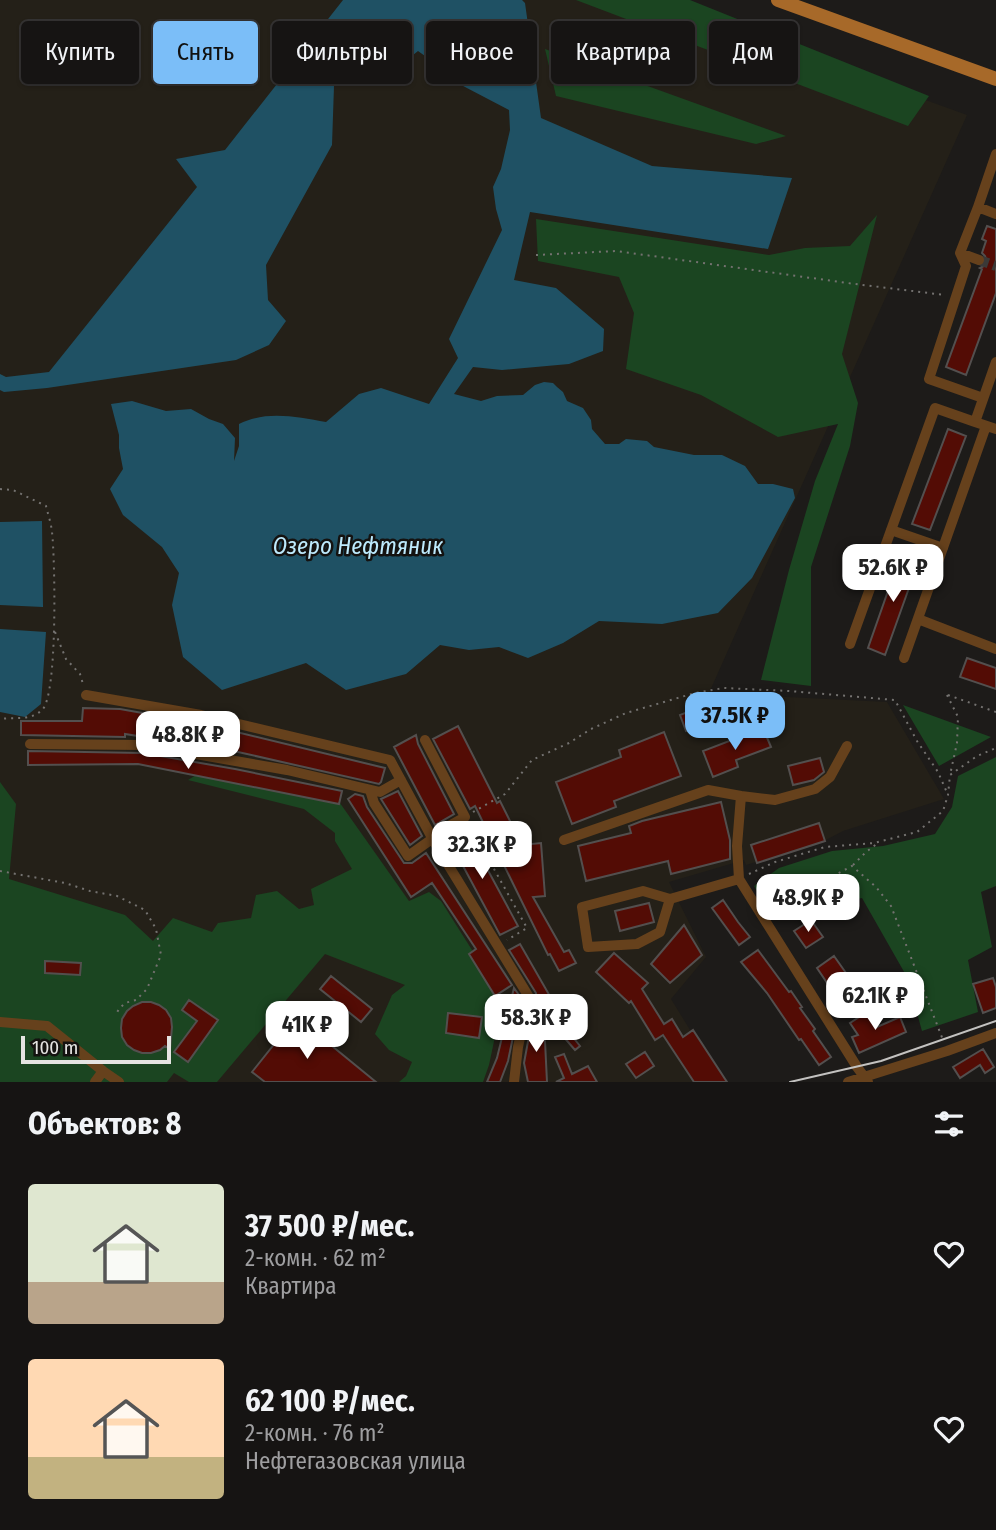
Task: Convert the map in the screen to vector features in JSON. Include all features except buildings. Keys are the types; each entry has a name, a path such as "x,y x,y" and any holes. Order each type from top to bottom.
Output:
{"main road":[{"path":"778,0 996,79"}],"street":[{"path":"983,398 929,379 966,266 960,253 996,155"},
{"path":"978,207 996,214"},
{"path":"960,253 979,260"},
{"path":"904,658 986,426 983,398 996,362"},
{"path":"850,644 935,408 986,426"},
{"path":"891,530 943,548"},
{"path":"918,620 996,649"},
{"path":"86,695 201,715 390,760 432,839 529,997 518,1047 514,1082"},
{"path":"370,790 374,803 408,856 438,832 465,817 425,740"},
{"path":"30,744 144,745 287,771 380,792 401,780"},
{"path":"565,840 708,790 775,800 816,789 830,777 847,746"},
{"path":"741,796 737,846 739,879 867,1080"},
{"path":"670,900 660,932 637,944 588,947 582,907 643,891 670,900 739,879"},
{"path":"0,1022 47,1026 119,1082"},
{"path":"848,1082 867,1080 996,1033"},
{"path":"95,1082 103,1071"}],"path":[{"path":"536,255 615,251 956,296"},
{"path":"0,489 13,490 46,506 52,531 54,631 48,699 42,710 27,718 0,719"},
{"path":"54,631 66,659 80,674 86,695"},
{"path":"498,946 527,928 465,817 505,794 532,760 626,713 695,693 724,688 895,701 938,772 948,794"},
{"path":"739,879 775,862 825,846 882,841 917,832 943,811 948,794 957,743 958,717 947,695 996,712"},
{"path":"950,775 977,756 996,748"},
{"path":"770,928 797,898 852,866 882,841"},
{"path":"852,866 876,887 891,906 947,1051"},
{"path":"0,871 117,896 145,911 156,929 161,955 147,989 136,1000 125,1003 115,1016"}],"shaded area":[{"path":"0,0 650,0 709,21 709,84 798,84 798,54 967,115 709,693 887,702 944,799 843,831 822,842 746,865 744,860 669,882 706,957 671,999 722,1082 0,1082"}],"green space":[{"path":"576,0 690,0 742,21 709,21 709,50 695,45 695,21 631,21"},
{"path":"798,43 929,96 908,126 797,84"},
{"path":"545,49 551,51 551,75"},
{"path":"553,84 642,84 786,136 756,144 556,96"},
{"path":"877,215 842,354 858,403 850,446 811,567 811,686 761,680 815,481 838,424 778,437 701,395 626,369 634,313 619,277 538,261 536,219 769,255 805,248 850,246"},
{"path":"903,705 991,737 939,766"},
{"path":"996,757 996,886 981,892 992,947 968,960 978,1012 922,1031 907,977 862,898 771,917 754,886 779,868 832,851 883,846 935,834 952,807 958,776"},
{"path":"206,769 335,796 409,901 429,892 441,901 503,999 483,1082 399,1082 406,1076 412,1062 389,1050 375,1034 392,995 405,985 325,954 217,1082 189,1082 174,1073 167,1082 0,1082 0,782 16,804 9,879 125,915 153,941 173,918 212,932 218,923 251,918 256,895 277,891 299,909 314,905 311,889 352,869 335,841 335,833 304,809 188,780"}],"water":[{"name":"Озеро Нефтяник","path":"343,0 522,0 525,3 528,21 426,21 426,57 418,51 412,56 412,21 326,21"},
{"name":"Озеро Нефтяник","path":"277,84 336,84 332,145 266,265 268,300 286,321 269,345 236,360 47,388 4,392 0,390 0,374 6,377 49,372 197,187 176,159 225,150"},
{"name":"Озеро Нефтяник","path":"459,84 536,84 541,118 652,166 792,178 768,249 530,212 514,280 556,288 604,329 603,351 569,364 502,370 473,367 454,394 481,401 497,396 523,395 535,385 553,383 563,392 567,401 583,408 591,420 592,429 605,444 619,444 626,439 647,441 654,447 694,455 722,455 745,466 758,484 773,484 793,489 795,498 752,578 718,613 662,624 599,621 563,643 528,658 499,647 469,650 440,645 406,674 346,690 306,663 222,690 183,657 172,605 179,573 162,547 123,515 110,489 123,469 119,435 111,404 132,401 166,411 191,409 223,424 235,438 234,461 239,446 239,424 260,417 282,416 326,422 359,394 381,388 429,404 458,358 449,339 502,230 493,187 501,169 510,130 509,110"},
{"path":"42,521 43,607 0,605 0,522"},
{"path":"0,629 46,632 41,704 25,717 0,712"}],"tunnel":[{"path":"979,260 996,266"}],"tram line":[{"path":"790,1082 881,1061 996,1021"}]}
